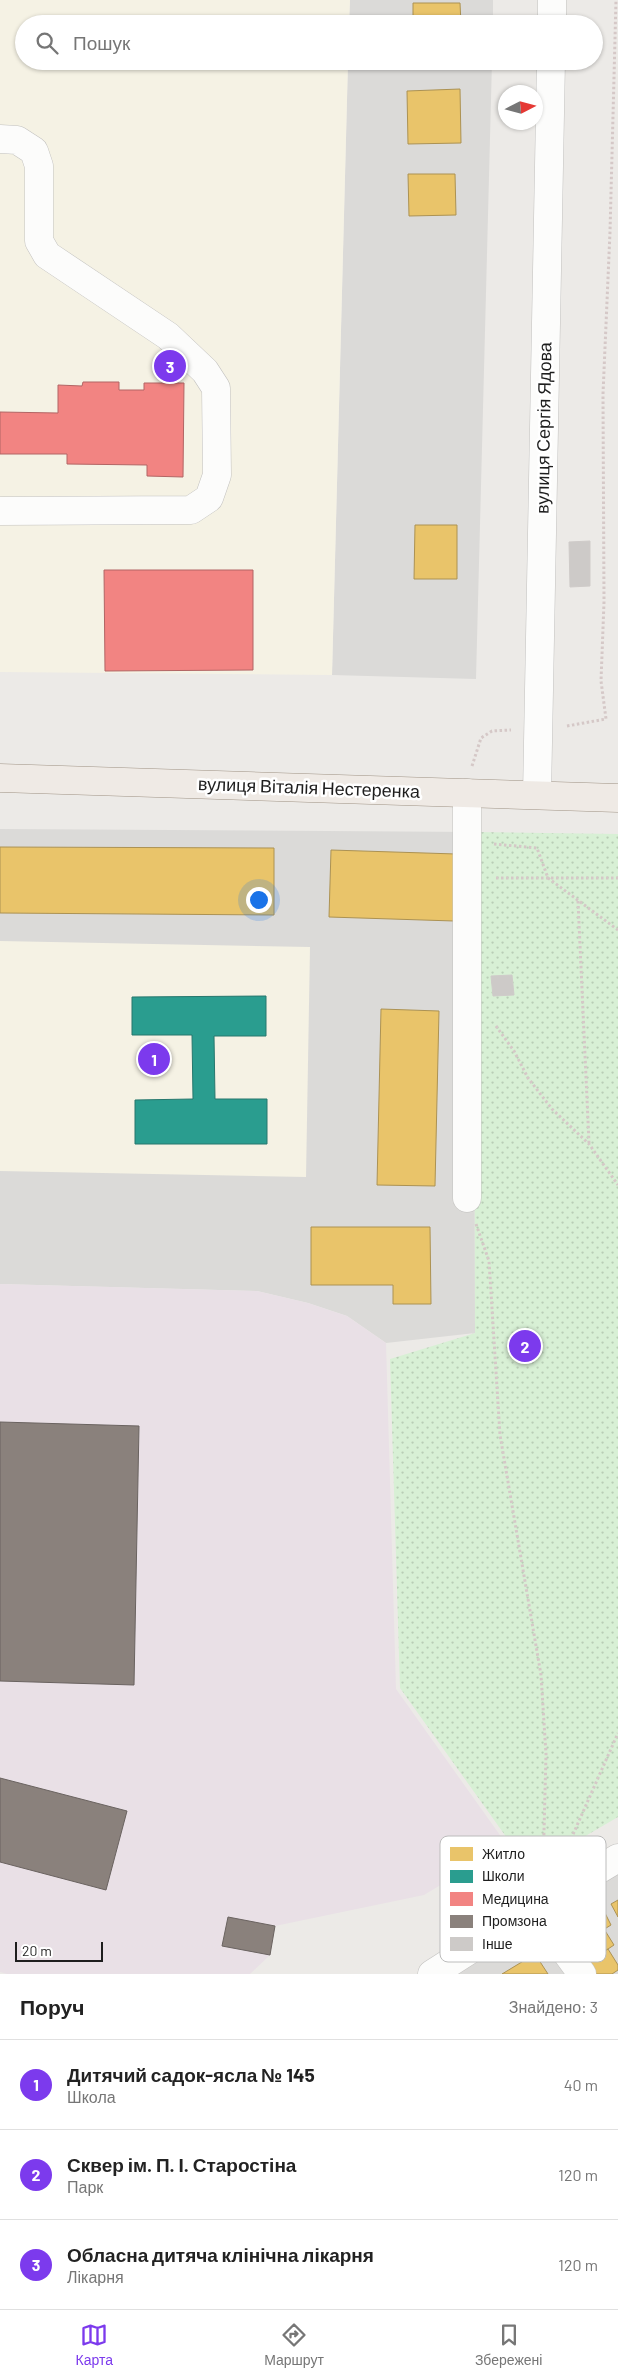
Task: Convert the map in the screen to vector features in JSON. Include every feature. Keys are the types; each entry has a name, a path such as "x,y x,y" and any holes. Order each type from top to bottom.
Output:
{"main road":[{"name":"вулиця Віталія Нестеренка","path":"0,778 618,798"}],"street":[{"path":"552,0 552,15"},
{"name":"вулиця Сергія Ядова","path":"537,795 551,70"},
{"path":"0,139 17,140 34,152 39,166 39,241 47,255 168,336 205,371 216,388 216,475 209,498 191,510 0,511"},
{"path":"467,793 467,1198"},
{"path":"606,1865 618,1858"},
{"path":"432,1974 451,1962"},
{"path":"574,1962 582,1974"}],"path":[{"path":"606,719 601,681 604,602 603,394 610,232 616,0"},
{"path":"467,878 618,878"},
{"path":"548,878 618,930"},
{"path":"578,901 589,1144"},
{"path":"494,1023 514,1051 528,1078 552,1109 589,1144 618,1185"},
{"path":"467,1198 488,1261 500,1435 541,1675 546,1754 542,1836"},
{"path":"572,1836 618,1733"}],"shaded area":[{"path":"0,0 350,0 349,15 15,15 15,70 348,70 332,675 0,672"},
{"path":"350,0 493,0 493,15 349,15"},
{"path":"348,70 492,70 476,679 332,675"},
{"path":"0,829 474,832 475,1333 386,1343 347,1316 308,1303 257,1291 0,1284"},
{"path":"0,941 310,947 306,1177 0,1171"},
{"path":"0,1284 257,1291 308,1303 347,1316 386,1343 396,1689 501,1836 440,1836 440,1885 424,1895 275,1926 270,1955 250,1974 7,1974 0,1972"},
{"path":"618,1873 618,1974 456,1974 475,1962 606,1962 606,1880"}],"green space":[{"path":"474,832 618,834 618,1817 585,1836 505,1836 400,1688 390,1359 475,1333"}],"building: Житло":[{"path":"413,3 460,3 461,15 413,15"},
{"path":"460,89 461,143 408,144 407,91"},
{"path":"408,174 455,174 456,215 409,216"},
{"path":"415,525 457,525 457,579 414,579"},
{"path":"0,847 274,848 274,915 0,913"},
{"path":"331,850 456,854 454,921 329,917"},
{"path":"381,1009 439,1011 435,1186 377,1185"},
{"path":"311,1227 430,1227 431,1304 393,1304 393,1285 311,1285"},
{"path":"618,1900 618,1917 611,1904"},
{"path":"606,1915 611,1925 606,1928"},
{"path":"606,1932 614,1945 606,1950"},
{"path":"608,1949 618,1965 618,1970 612,1974 595,1974 587,1963 606,1962 606,1950"},
{"path":"522,1962 540,1962 548,1974 502,1974"}],"building: Школи":[{"path":"266,996 266,1036 214,1036 215,1099 267,1099 267,1144 135,1144 135,1100 193,1099 192,1035 132,1035 132,997"}],"building: Медицина":[{"path":"83,382 119,382 119,390 144,390 144,383 184,383 183,477 147,476 147,465 67,464 67,454 0,454 0,412 58,413 58,385 82,386"},
{"path":"104,570 253,570 253,670 105,671"}],"building: Промзона":[{"path":"0,1422 139,1426 134,1685 0,1681"},
{"path":"0,1778 127,1811 106,1890 0,1862"},
{"path":"228,1917 275,1926 270,1955 222,1946"}],"building: Інше":[{"path":"590,541 590,586 570,587 569,542"},
{"path":"512,975 514,995 493,996 491,976"}],"place":[{"name":"Обласна дитяча клінічна лікарня","path":"170,366"},
{"name":"Дитячий садок-ясла № 145","path":"154,1059"},
{"name":"Сквер ім. П. І. Старостіна","path":"525,1346"}]}
